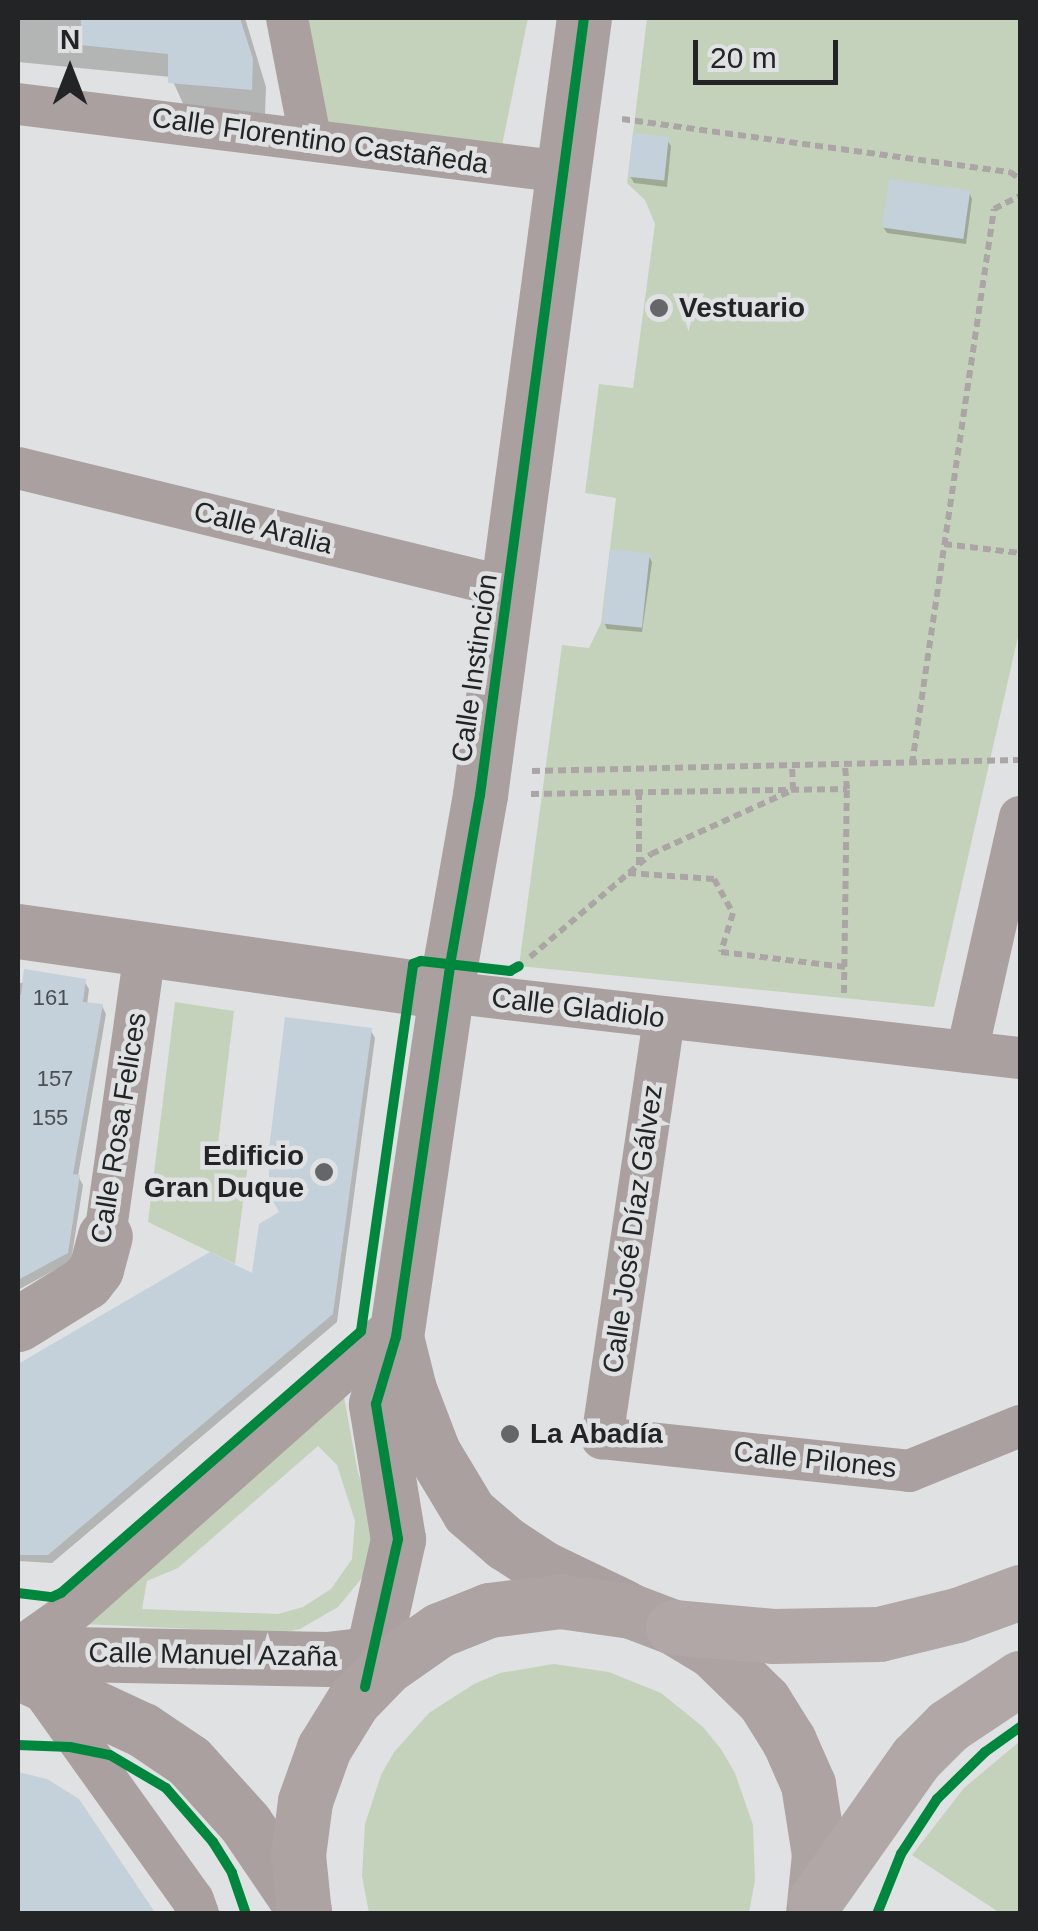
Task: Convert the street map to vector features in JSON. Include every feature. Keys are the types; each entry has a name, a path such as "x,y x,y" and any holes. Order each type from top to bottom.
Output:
{"highway":[{"path":"652,1619 773,1636 879,1634 957,1615 1020,1592"},
{"path":"814,1907 916,1758 948,1726 1020,1678"}],"main road":[{"path":"304,1912 298,1855 306,1800 333,1731 382,1664 455,1622 524,1603 578,1602 652,1619 713,1652 749,1683 790,1741 808,1784 817,1830 814,1907"}],"street":[{"path":"286,18 310,138"},
{"name":"Calle Instinción","path":"382,1664 398,1538 376,1404 397,1330 448,978 481,784 584,18"},
{"name":"Calle Florentino Castañeda","path":"18,104 563,172"},
{"name":"Calle Aralia","path":"18,468 509,588"},
{"path":"967,1052 1020,818"},
{"name":"Calle Gladiolo","path":"18,931 145,950 448,978 664,1019 1020,1058"},
{"name":"Calle Rosa Felices","path":"18,1324 86,1282 96,1269 105,1236 145,950"},
{"name":"Calle José Díaz Gálvez","path":"602,1438 664,1019"},
{"name":"Calle Instinción","path":"397,1330 409,1390 433,1452 470,1512 534,1562 652,1619"},
{"name":"Calle Manuel Azaña","path":"22,1663 75,1610 397,1330"},
{"name":"Calle Pilones","path":"602,1438 909,1471 1020,1426"},
{"name":"Calle Manuel Azaña","path":"22,1663 327,1660 382,1664"},
{"path":"22,1663 194,1900 198,1914"},
{"name":"Calle Manuel Azaña","path":"22,1663 143,1730 189,1761 257,1839 304,1912"}],"path":[{"path":"635,120 1010,172 1020,179"},
{"path":"912,764 994,209 1020,196"},
{"path":"944,544 1020,553"},
{"path":"481,784 792,766 1020,760"},
{"path":"844,998 845,765"},
{"path":"792,766 793,790"},
{"path":"481,784 639,793 847,789"},
{"path":"448,978 510,971 651,854 793,790"},
{"path":"638,864 639,793"},
{"path":"628,874 714,879 733,913 721,952 844,967"}],"green space":[{"path":"287,18 528,18 498,165 310,137"},
{"path":"647,18 1020,18 1020,628 934,1007 519,966 562,645 589,648 601,623 616,498 585,493 599,384 633,388 655,224 645,200 627,183"},
{"path":"175,1002 234,1011 218,1144 250,1148 235,1264 148,1222"},
{"path":"344,1397 358,1473 367,1495 372,1544 366,1573 338,1607 300,1629 282,1633 82,1624","holes":["318,1446 337,1465 355,1521 352,1559 331,1589 303,1607 278,1614 142,1609 147,1581 178,1568"]},
{"path":"554,1664 609,1672 661,1693 703,1727 721,1749 735,1773 753,1825 755,1880 749,1913 369,1913 362,1876 365,1824 381,1775 394,1752 429,1713 474,1684 500,1673"},
{"path":"1020,1741 1020,1913 1000,1913 912,1855 964,1788"}],"building":[{"path":"81,18 240,18 253,59 252,90 168,83 168,54 80,45"},
{"path":"633,133 669,137 664,181 628,177"},
{"path":"889,179 970,190 963,239 882,228"},
{"path":"610,549 650,553 642,628 602,624"},
{"path":"24,969 86,979 83,1002 103,1004 73,1174 80,1175 68,1253 18,1280 18,995"},
{"path":"285,1017 372,1028 333,1314 48,1555 18,1555 18,1364 210,1252 252,1273 259,1224 279,1212 269,1194 269,1149"},
{"path":"18,1772 47,1779 79,1799 156,1914 18,1914"}],"cycle path":[{"path":"365,1687 398,1539 376,1404 396,1337 450,965 480,795 584,18"},
{"path":"18,1593 52,1597 61,1593 361,1331 413,964 421,961 510,971 519,966"},
{"path":"877,1914 901,1854 937,1799 985,1752 1020,1727"},
{"path":"18,1745 70,1747 110,1755 166,1788 213,1842 232,1873 246,1914"}],"place":[{"name":"Vestuario","path":"659,308"},
{"name":"Edificio Gran Duque","path":"324,1172"},
{"name":"La Abadía","path":"510,1434"}]}
